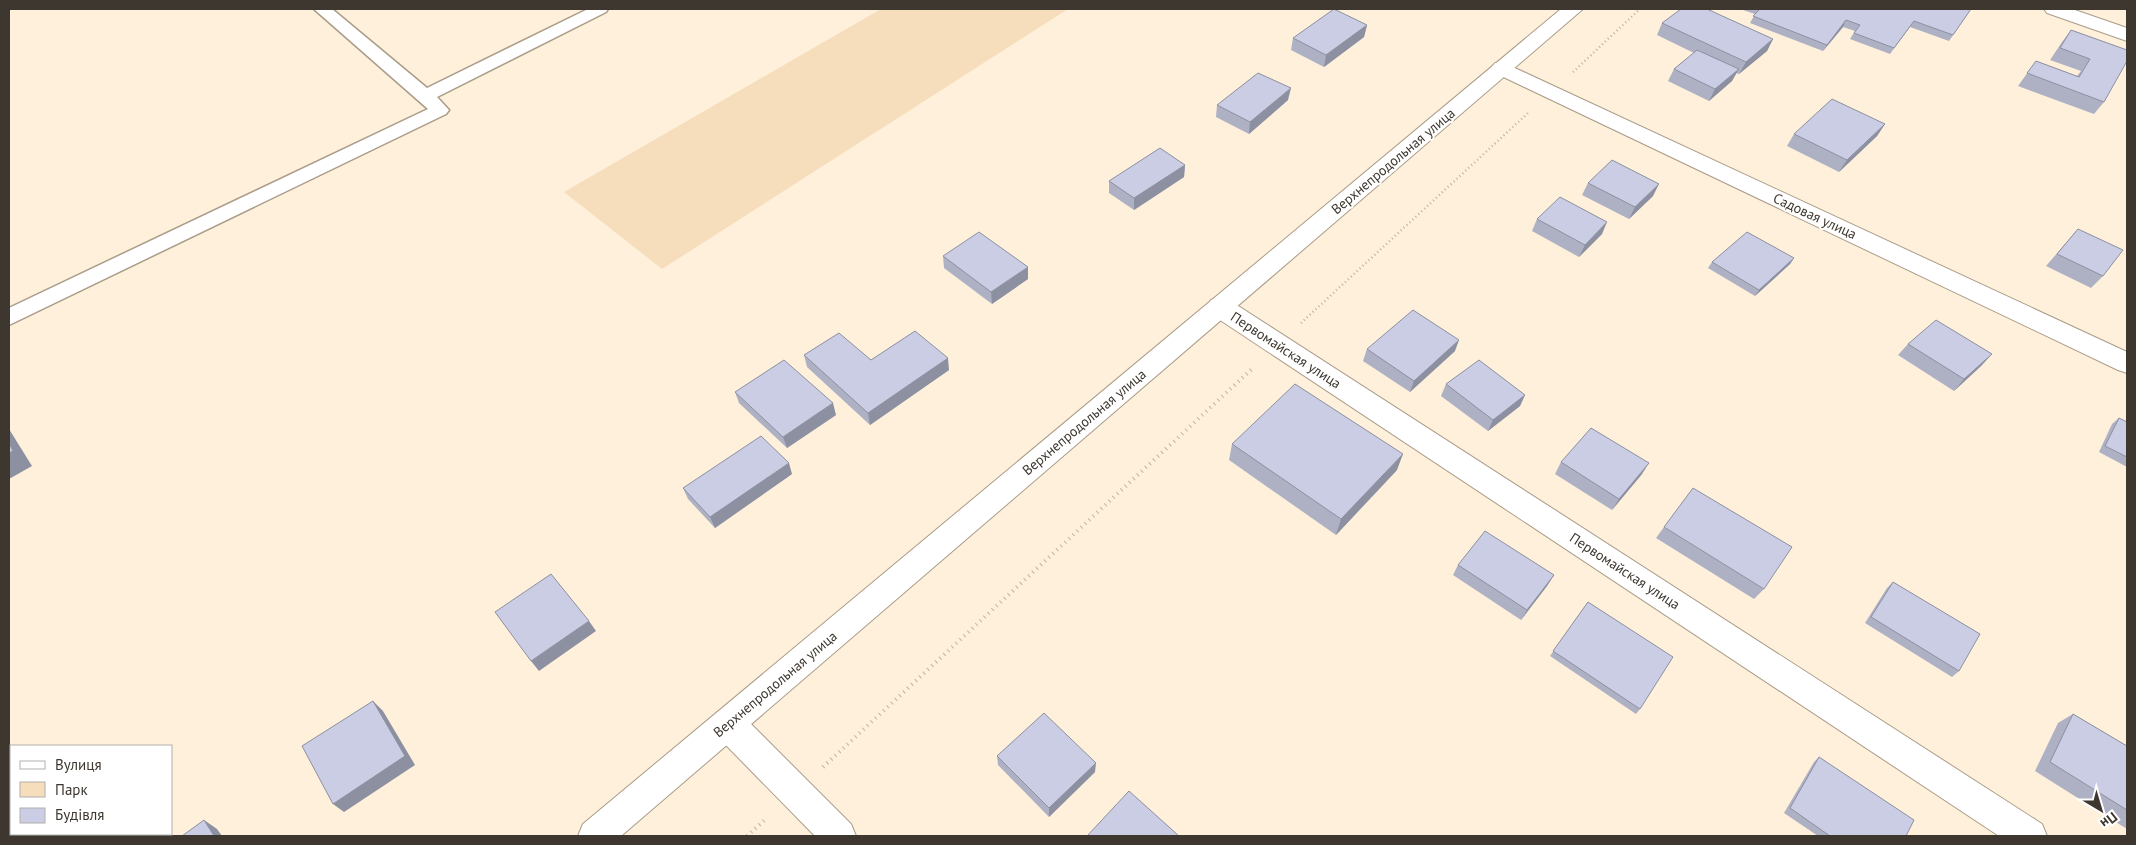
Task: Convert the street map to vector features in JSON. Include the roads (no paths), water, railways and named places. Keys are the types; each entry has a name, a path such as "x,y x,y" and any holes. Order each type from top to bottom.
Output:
{"street":[{"name":"Верхнепродольная улица","path":"595,836 1572,9"},
{"path":"2054,9 2127,35"},
{"name":"Садовая улица","path":"1502,68 2127,363"},
{"name":"Первомайская улица","path":"1220,306 2030,836"},
{"path":"728,724 839,836"}],"lane":[{"path":"9,317 440,110 322,9"},
{"path":"425,96 600,9"}]}
